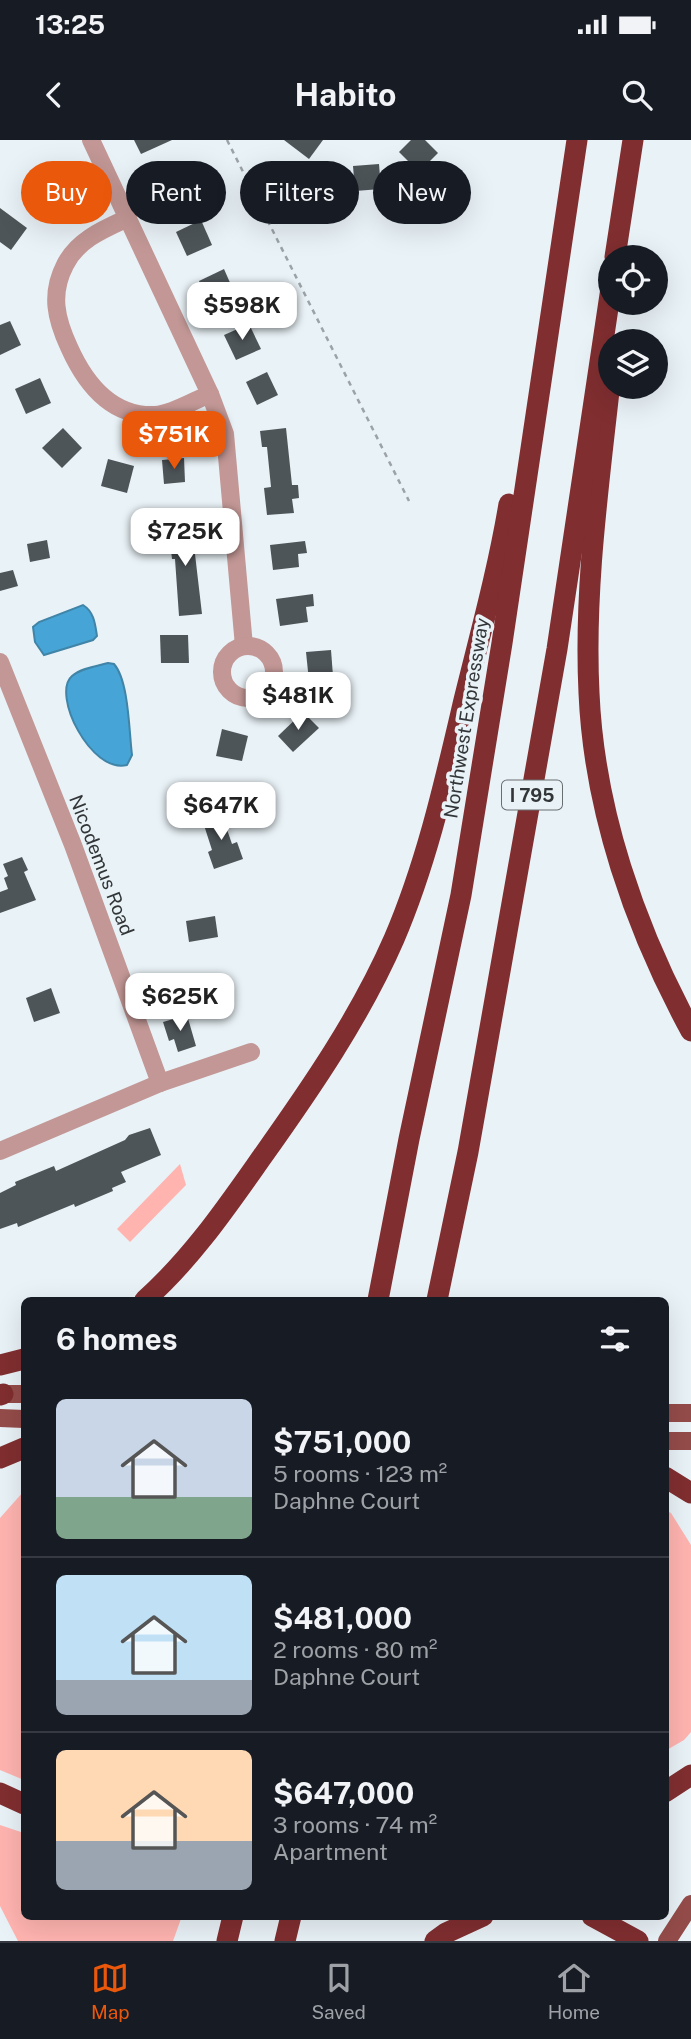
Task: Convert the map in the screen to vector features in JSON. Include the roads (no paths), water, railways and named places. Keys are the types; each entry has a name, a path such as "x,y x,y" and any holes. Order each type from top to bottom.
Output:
{"highway":[{"name":"Northwest Expressway","path":"379,1297 461,895 502,643 577,140"},
{"path":"617,245 635,140"},
{"path":"624,245 635,140"},
{"path":"148,1297 183,1264 202,1241 286,1124 348,1028 393,940 415,884 438,808 492,587 523,422 561,258"},
{"name":"I 795","path":"438,1297 468,1152 557,649 607,315"},
{"path":"608,399 588,593 589,695 595,745 611,834 627,886 645,934 691,1031"},
{"path":"370,1297 409,1139"},
{"path":"0,1365 21,1360"},
{"path":"0,1458 21,1449"},
{"path":"669,1479 691,1493"},
{"path":"669,1789 691,1774"},
{"path":"0,1794 21,1803"},
{"path":"227,1941 232,1920"},
{"path":"285,1941 290,1920"},
{"path":"435,1941 474,1920"},
{"path":"599,1920 638,1941"}],"main road":[{"path":"669,1413 691,1413"},
{"path":"0,1418 21,1419"},
{"path":"669,1441 691,1441"},
{"path":"667,1941 691,1904"}],"street":[{"path":"91,140 126,214"},
{"path":"126,219 98,231 82,243 65,264 57,288 55,307 59,325 81,373 97,393 118,408 138,414 158,415 210,394"},
{"path":"131,224 210,394 225,434 244,646"},
{"name":"Nicodemus Road","path":"0,662 73,845 160,1083"},
{"path":"0,1151 160,1083 251,1052"}],"water":[{"path":"83,605 92,614 97,636 93,640 44,655 35,642 33,627 39,622"},
{"path":"114,664 123,682 132,755 127,765 113,764 88,746 78,731 67,699 67,685 72,676 84,669"}]}
